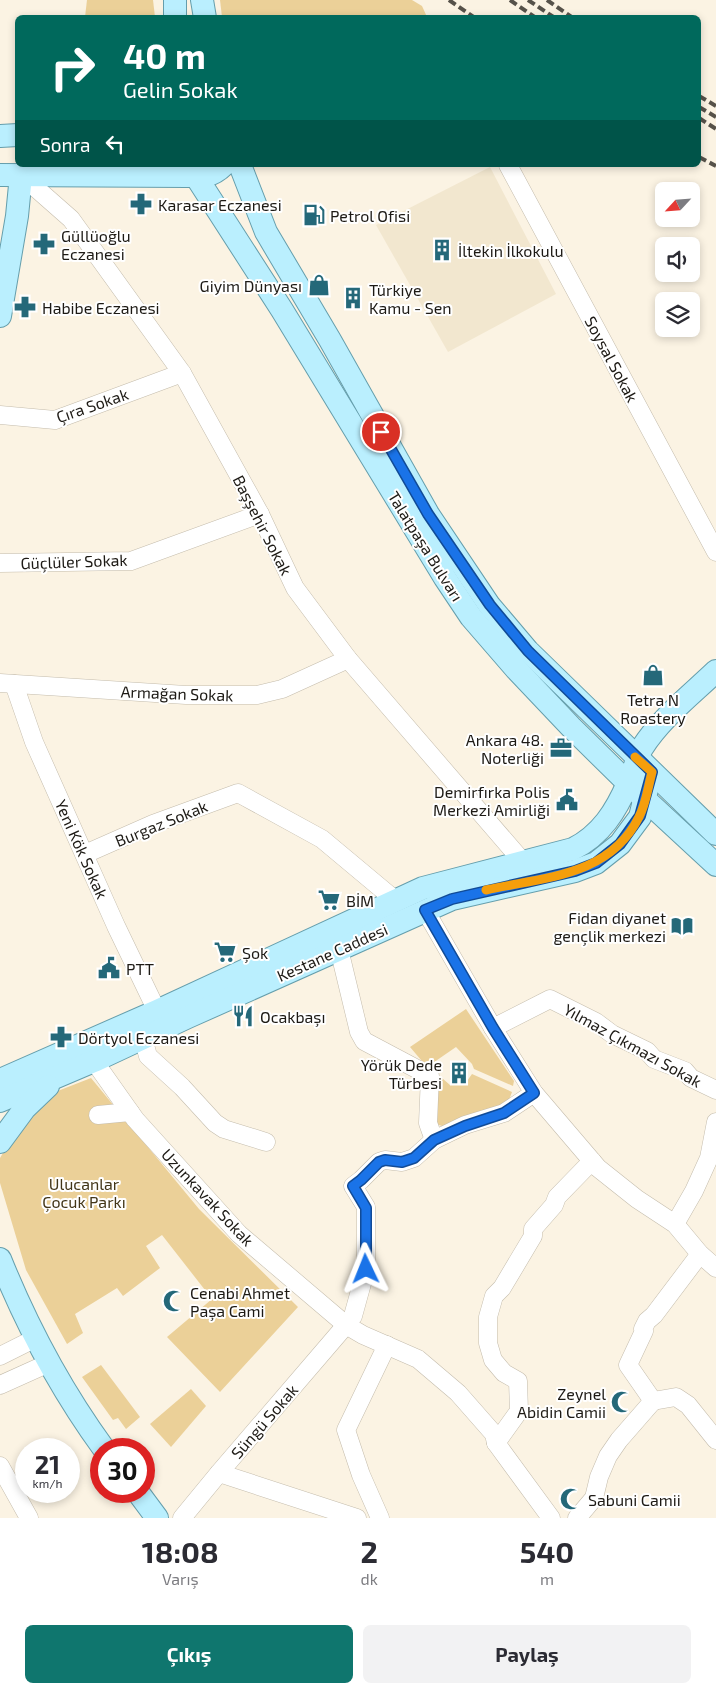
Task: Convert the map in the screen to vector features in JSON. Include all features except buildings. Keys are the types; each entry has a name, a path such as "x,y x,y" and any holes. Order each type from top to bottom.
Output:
{"main road":[{"path":"175,0 175,15"},
{"path":"202,0 204,15"},
{"path":"0,136 15,136"},
{"path":"0,316 17,216 10,175 216,172 222,167"},
{"name":"Talatpaşa Bulvarı","path":"241,167 266,232 330,340 428,514 457,559 490,605 528,651 716,834"},
{"name":"Talatpaşa Bulvarı","path":"186,173 282,310 445,578 471,617 516,669 570,726 716,865"},
{"path":"644,766 661,724 716,671"},
{"name":"Kestane Caddesi","path":"0,1080 157,1011 423,888 573,849 587,842 608,820 628,783 644,766"},
{"name":"Kestane Caddesi","path":"0,1101 94,1061 452,899 575,871 596,863 620,844 640,816 645,798 644,766"},
{"path":"0,1142 25,1108 60,1075"},
{"path":"0,1256 19,1304 48,1363 96,1438"},
{"path":"146,1503 157,1518"}],"street":[{"name":"Soysal Sokak","path":"509,167 716,552"},
{"name":"Başşehir Sokak","path":"10,175 71,219 182,372 260,514 295,588 348,659 523,862"},
{"name":"Çıra Sokak","path":"0,415 55,420 182,372"},
{"name":"Güçlüler Sokak","path":"0,563 131,561 260,514"},
{"name":"Armağan Sokak","path":"7,683 186,695 257,695 282,689 348,659"},
{"name":"Yeni Kök Sokak","path":"7,683 116,926 157,1011"},
{"name":"Burgaz Sokak","path":"85,854 153,824 238,793 322,838 396,900"},
{"path":"425,910 493,1028 534,1093 598,1168 637,1199 675,1224 700,1254 716,1268"},
{"path":"339,949 359,1032 364,1041 430,1076 428,1123 434,1140 465,1126 504,1113 534,1093"},
{"name":"Yılmaz Çıkmazı Sokak","path":"493,1028 550,999 596,1022 612,1034 647,1051 654,1059 685,1072 691,1078 716,1090"},
{"path":"143,1038 148,1056 182,1086 216,1123 224,1129 266,1142"},
{"name":"Uzunkavak Sokak","path":"94,1061 130,1112 239,1234 346,1325 363,1335 418,1359 458,1393 494,1434 496,1443 551,1518"},
{"path":"98,1116 130,1112"},
{"path":"675,1224 694,1191 709,1158 716,1122"},
{"name":"Süngü Sokak","path":"182,1518 352,1316 366,1269 366,1208 353,1186 379,1162 385,1160 402,1162 414,1158 434,1140"},
{"path":"496,1443 519,1411 518,1381 504,1372 493,1360 488,1343 488,1317 494,1296 502,1288 533,1236 533,1229 554,1205 557,1197 592,1161"},
{"path":"653,1401 628,1365 641,1339 647,1321 654,1315 700,1254"},
{"path":"0,1356 36,1338"},
{"path":"380,1518 361,1475 346,1430 387,1345"},
{"path":"0,1385 48,1363"},
{"path":"577,1518 594,1498 599,1477 608,1456 619,1440 653,1401 676,1397 688,1405 716,1440"},
{"path":"0,1466 29,1518"},
{"path":"219,1473 357,1518"}],"shaded area":[{"path":"490,167 556,294 448,352 376,225"}],"green space":[{"path":"87,0 153,0 155,15 85,15"},
{"path":"220,0 412,0 422,6 426,15 222,15"},
{"path":"466,1009 514,1081 513,1086 474,1069 472,1064 456,1047 427,1067 410,1047"},
{"path":"472,1074 512,1092 506,1108 445,1127 433,1123 435,1082 442,1078 450,1085 467,1081"},
{"name":"Ulucanlar Çocuk Parkı","path":"91,1078 199,1209 298,1307 220,1392 167,1337 212,1299 162,1235 146,1246 160,1268 123,1296 117,1288 75,1314 83,1333 67,1344 26,1270 0,1183 0,1158 20,1124 50,1094"},
{"path":"101,1365 140,1417 126,1429 118,1418 113,1420 82,1377"},
{"path":"191,1389 206,1406 171,1447 150,1424"}],"railway":[{"path":"449,0 471,15"},
{"path":"510,0 532,15"},
{"path":"528,0 550,15"},
{"path":"547,0 569,15"},
{"path":"701,97 716,106"},
{"path":"701,108 716,117"},
{"path":"701,119 716,129"},
{"path":"701,158 716,166"}],"slow traffic":[{"path":"486,890 575,871 596,863 610,854 620,844 640,816 652,772 635,757"}],"place":[{"name":"Karasar Eczanesi","path":"141,204"},
{"name":"Petrol Ofisi","path":"314,215"},
{"name":"Güllüoğlu Eczanesi","path":"44,244"},
{"name":"İltekin İlkokulu","path":"442,250"},
{"name":"Giyim Dünyası","path":"319,285"},
{"name":"Türkiye Kamu - Sen","path":"353,298"},
{"name":"Habibe Eczanesi","path":"25,307"},
{"name":"Tetra N Roastery","path":"653,675"},
{"name":"Ankara 48. Noterliği","path":"561,748"},
{"name":"Demirfırka Polis Merkezi Amirliği","path":"567,800"},
{"name":"BİM","path":"329,900"},
{"name":"Fidan diyanet gençlik merkezi","path":"682,926"},
{"name":"Şok","path":"225,952"},
{"name":"PTT","path":"109,968"},
{"name":"Ocakbaşı","path":"243,1016"},
{"name":"Dörtyol Eczanesi","path":"61,1037"},
{"name":"Yörük Dede Türbesi","path":"459,1073"},
{"name":"Cenabi Ahmet Paşa Cami","path":"174,1301"},
{"name":"Zeynel Abidin Camii","path":"622,1402"},
{"name":"Sabuni Camii","path":"571,1499"}],"route":[{"path":"366,1269 366,1208 353,1186 365,1177 379,1162 385,1160 402,1162 414,1158 434,1140 465,1126 504,1113 534,1093 493,1028 425,910 452,899 575,871 596,863 610,854 620,844 640,816 652,772 528,651 490,605 428,514 381,432"}]}
